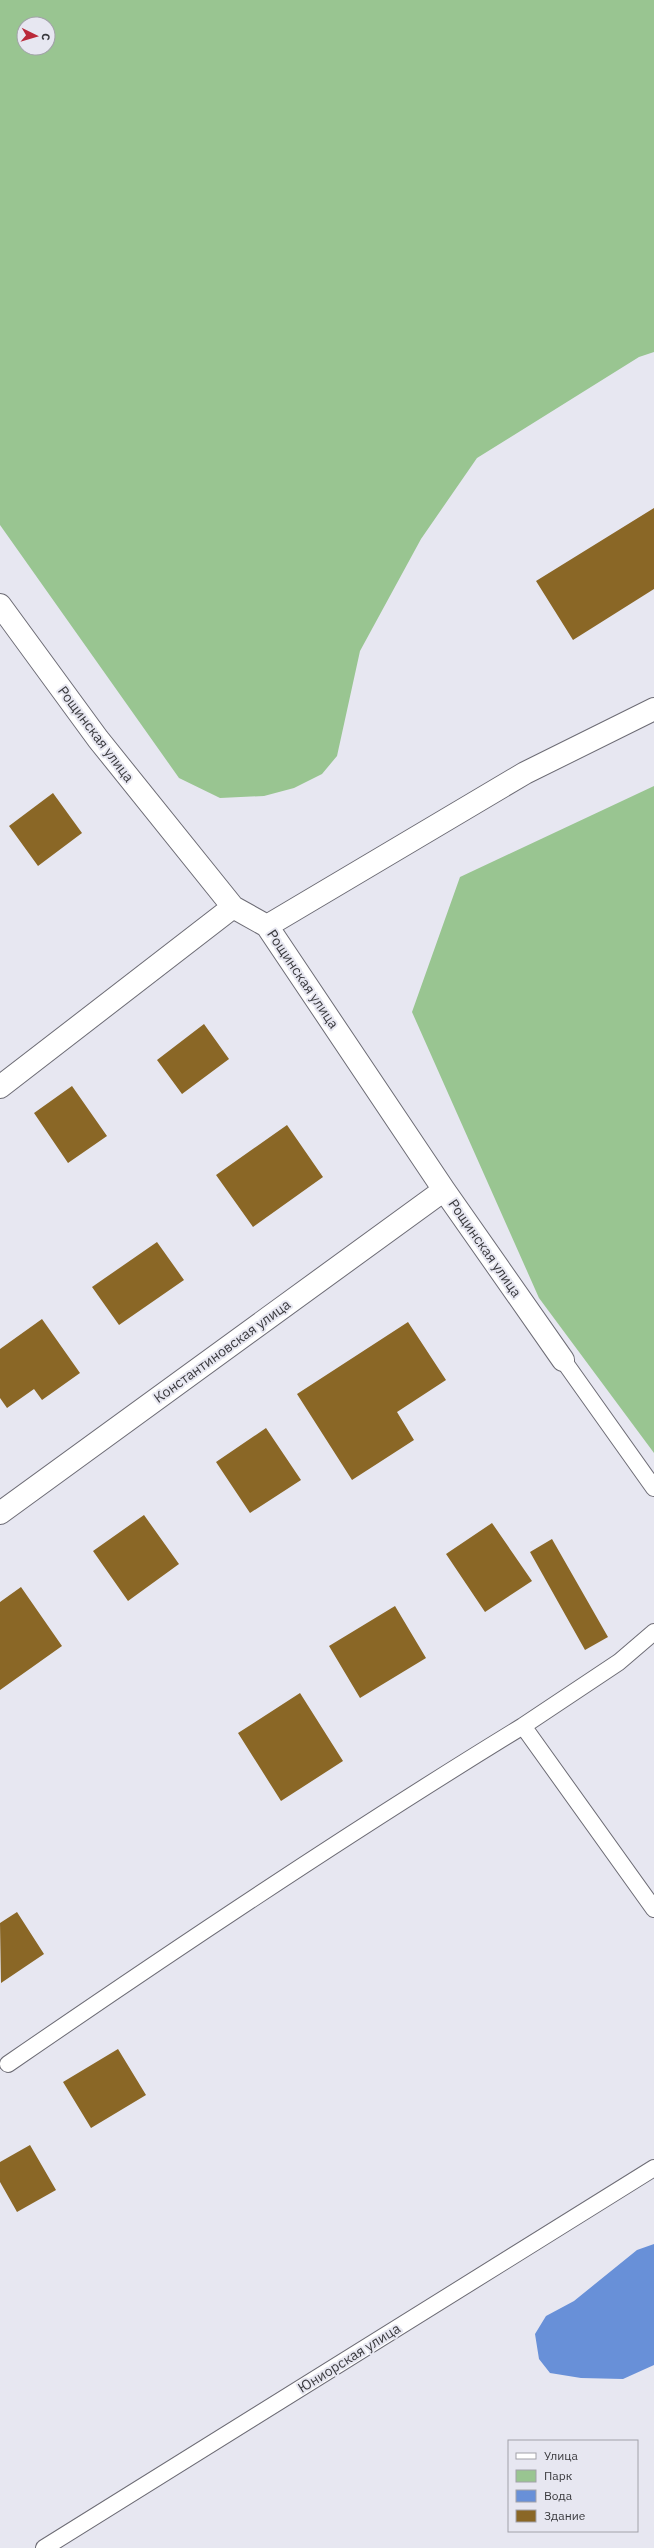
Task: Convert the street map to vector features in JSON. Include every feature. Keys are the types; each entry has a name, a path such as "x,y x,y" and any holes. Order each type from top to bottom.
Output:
{"street":[{"name":"Рощинская улица","path":"0,605 98,739 233,906 267,926 444,1190 563,1360"},
{"path":"267,926 525,773 654,709"},
{"path":"0,1087 233,906"},
{"name":"Константиновская улица","path":"0,1512 444,1190"}],"lane":[{"path":"563,1360 654,1488"},
{"path":"8,2064 200,1933 423,1787 523,1726 619,1662 654,1632"},
{"path":"523,1726 654,1909"},
{"name":"Юниорская улица","path":"44,2548 654,2168"}],"green space":[{"path":"0,0 654,0 654,352 639,357 477,458 421,539 360,651 337,756 322,774 294,788 264,796 220,798 179,778 0,525"},
{"path":"654,786 654,1453 539,1298 412,1012 460,877"}],"water":[{"path":"654,2244 654,2365 623,2379 581,2378 550,2373 539,2359 535,2334 546,2316 574,2301 637,2250"}],"building":[{"path":"654,508 654,589 573,640 536,581"},
{"path":"53,793 82,833 38,866 9,826"},
{"path":"204,1024 229,1059 182,1094 157,1060"},
{"path":"72,1086 107,1136 68,1163 34,1113"},
{"path":"287,1125 323,1177 253,1227 216,1175"},
{"path":"157,1242 184,1280 119,1325 92,1287"},
{"path":"42,1319 80,1373 42,1400 34,1389 7,1408 0,1398 0,1349"},
{"path":"408,1322 446,1380 397,1412 414,1440 352,1480 297,1394"},
{"path":"266,1428 301,1480 250,1513 216,1462"},
{"path":"144,1515 179,1564 128,1601 93,1551"},
{"path":"492,1523 532,1581 485,1612 446,1554"},
{"path":"552,1539 608,1637 585,1650 530,1552"},
{"path":"21,1587 62,1646 0,1690 0,1602"},
{"path":"395,1606 426,1658 360,1698 329,1646"},
{"path":"300,1693 343,1761 281,1801 238,1733"},
{"path":"17,1912 44,1954 1,1983 0,1923"},
{"path":"118,2049 146,2095 91,2128 63,2082"},
{"path":"30,2145 56,2190 17,2212 0,2182 0,2162"}]}
